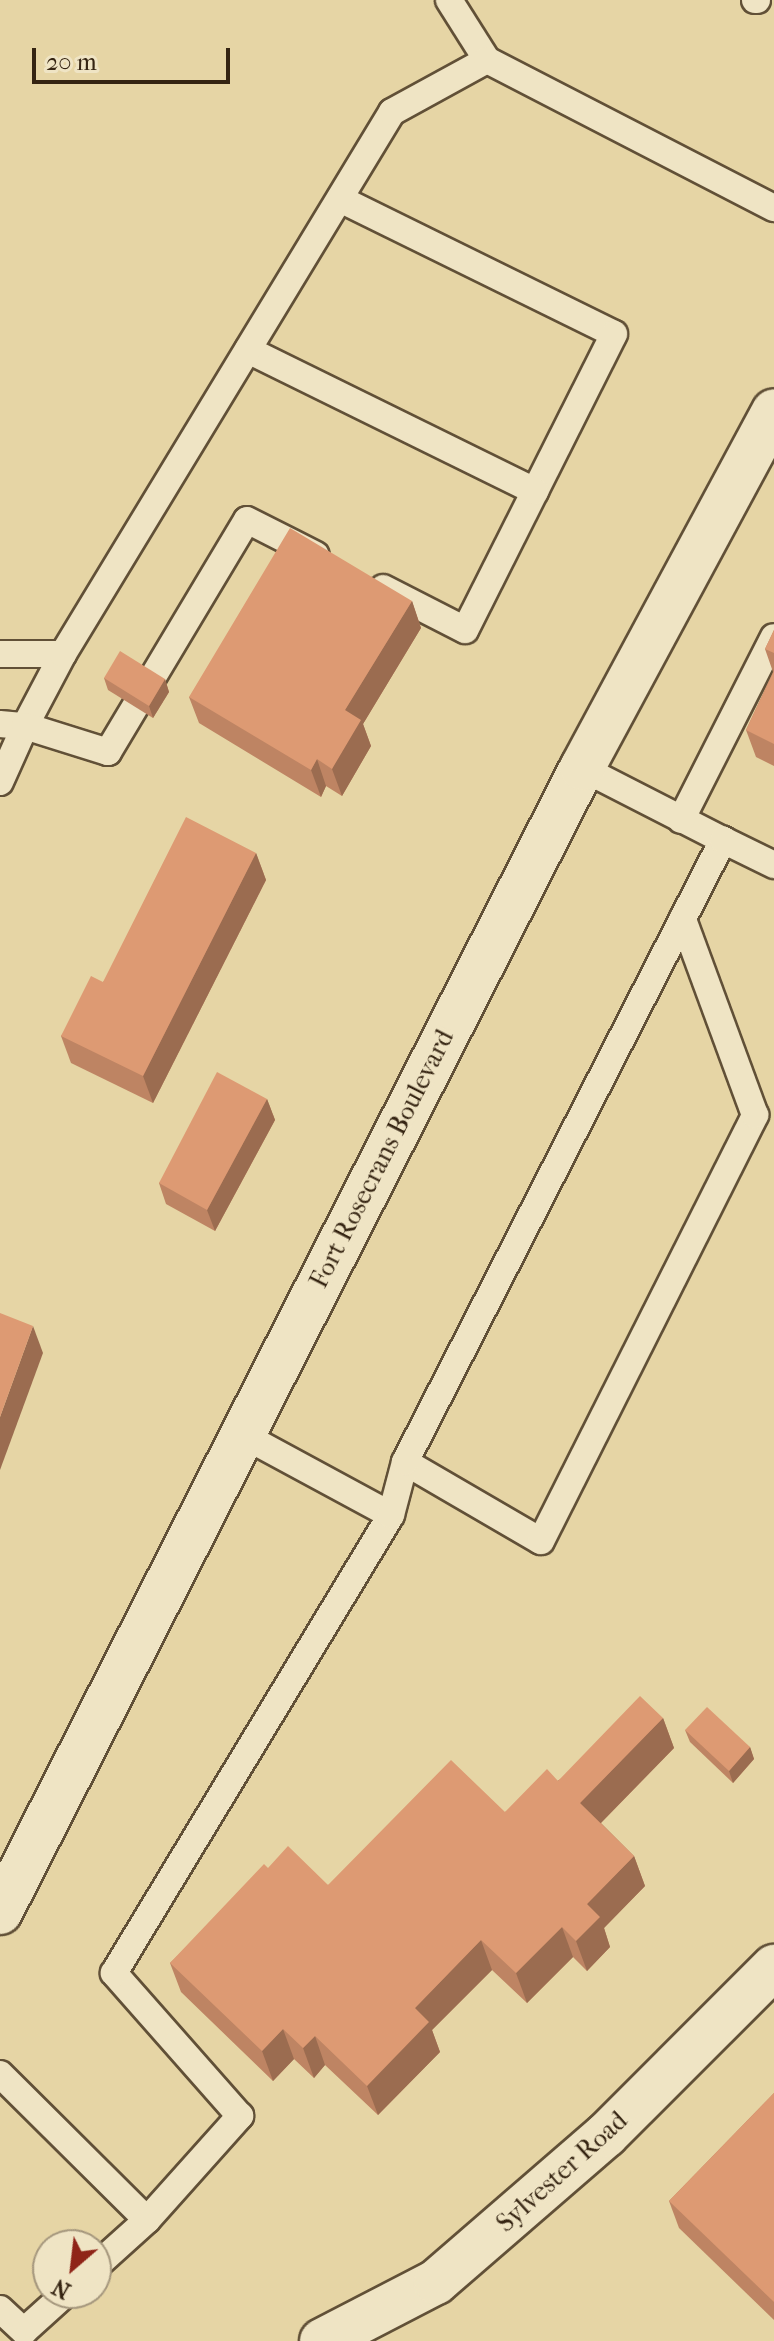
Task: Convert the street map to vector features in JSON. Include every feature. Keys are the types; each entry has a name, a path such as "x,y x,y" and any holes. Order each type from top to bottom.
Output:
{"street":[{"name":"Fort Rosecrans Boulevard","path":"0,1912 582,768 774,411"},
{"name":"Sylvester Road","path":"322,2341 436,2282 606,2135 774,1967"}],"lane":[{"path":"449,0 487,60 774,208"},
{"path":"0,782 12,725 63,654 392,112 487,60"},
{"path":"12,725 108,752 247,520 465,630 614,334 340,199"},
{"path":"248,350 535,491"},
{"path":"681,820 774,637"},
{"path":"0,654 63,654"},
{"path":"582,768 774,865"},
{"path":"112,2252 147,2220 240,2116 114,1973 391,1515 405,1462 723,840"},
{"path":"405,1462 541,1541 755,1115 683,919"},
{"path":"241,1434 391,1515"},
{"path":"0,2074 147,2220"},
{"path":"0,2309 24,2331 48,2309"}],"building":[{"path":"290,528 412,601 345,710 361,720 332,769 317,759 311,770 189,697"},
{"path":"774,630 774,653 765,649"},
{"path":"120,651 165,679 149,706 104,678"},
{"path":"774,671 774,744 746,730"},
{"path":"186,817 256,853 143,1076 61,1036 91,976 103,982"},
{"path":"217,1072 267,1099 207,1210 159,1183"},
{"path":"0,1313 33,1326 0,1417"},
{"path":"640,1696 663,1718 580,1803 634,1856 587,1904 600,1917 576,1941 562,1927 516,1973 481,1940 415,2008 429,2022 367,2086 315,2036 303,2048 283,2029 262,2051 170,1963 264,1864 268,1868 288,1846 328,1885 451,1760 505,1812 547,1769 558,1781"},
{"path":"707,1707 750,1747 729,1771 685,1730"},
{"path":"774,2093 774,2302 669,2201"}]}
